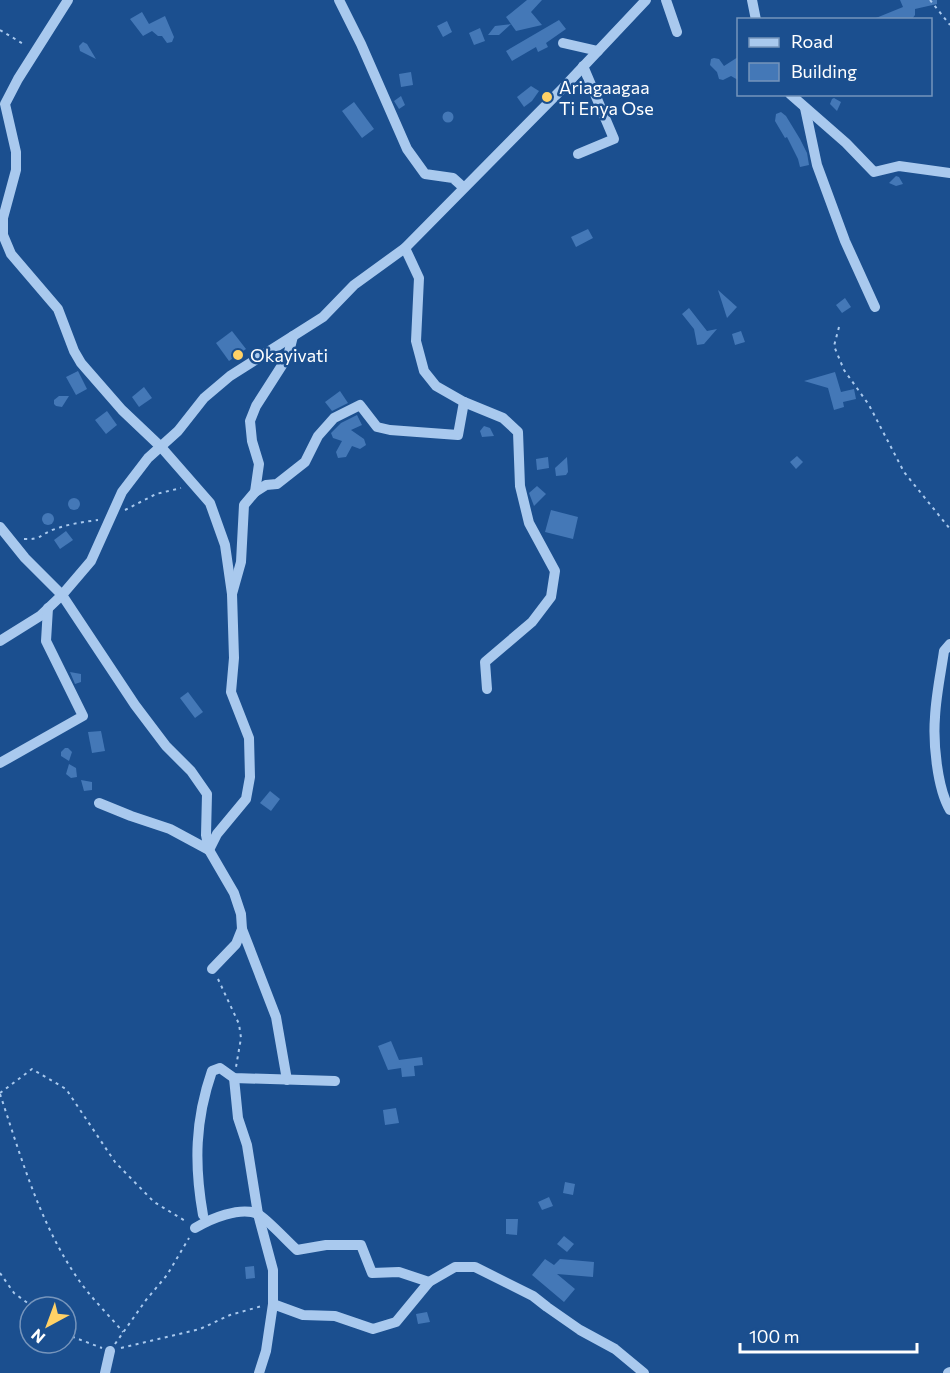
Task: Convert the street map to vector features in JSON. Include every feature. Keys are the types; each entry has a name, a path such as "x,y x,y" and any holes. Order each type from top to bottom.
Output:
{"street":[{"path":"68,0 3,104 16,152 16,170 3,218 3,235 11,254 58,309 81,363 210,503 225,545 232,594 234,658 231,692 249,738 250,777 246,799 218,834 209,850"},
{"path":"339,0 407,149 425,174 453,178 463,187"},
{"path":"0,641 40,616 62,595 91,561 122,492 148,458 178,431 204,398 230,375 322,317 354,285 405,248 646,0"},
{"path":"666,0 677,32"},
{"path":"752,0 756,18"},
{"path":"563,43 598,51"},
{"path":"578,154 614,139 583,66"},
{"path":"792,96 846,142 874,172 898,166 950,173"},
{"path":"805,108 817,165 844,241 875,307"},
{"path":"405,248 418,278 417,341 424,371 436,386 464,402 503,418 518,432 520,486 530,523 555,571 550,597 532,622 485,662 487,689"},
{"path":"255,492 259,464 252,441 250,421 256,406 288,356 292,336"},
{"path":"232,594 242,562 244,505 255,492 266,485 277,484 305,462 318,436 334,418 360,405 377,427 458,435 464,402"},
{"path":"0,527 4,537 62,595 141,713 166,746 191,771 207,794 206,835 209,850 234,893 241,914 242,929 276,1017 286,1080"},
{"path":"0,763 83,716 45,641 48,608"},
{"path":"950,644 944,651 934,717 937,764 944,800 950,810"},
{"path":"99,803 170,829 209,850"},
{"path":"212,969 236,944 242,929"},
{"path":"203,1215 196,1155 204,1093 212,1071 220,1068 234,1078 334,1081"},
{"path":"234,1078 238,1118 247,1145 258,1214 273,1270 273,1304 266,1351 259,1373"},
{"path":"195,1228 224,1215 241,1212 258,1214 297,1250 326,1245 361,1245 372,1273 399,1272 429,1282"},
{"path":"273,1304 303,1315 335,1316 374,1329 396,1322 429,1282 454,1267 476,1267 533,1296 580,1330 615,1349 644,1373"},
{"path":"105,1373 110,1351"}],"path":[{"path":"930,0 950,25"},
{"path":"0,30 35,51"},
{"path":"839,327 834,346 843,370 869,405 904,472 950,529"},
{"path":"212,969 239,1024 241,1038 234,1078"},
{"path":"123,1332 76,1277 46,1224 24,1168 0,1094 32,1069 66,1089 115,1162 154,1202 190,1225 203,1215"},
{"path":"110,1351 146,1300 167,1275 195,1228"},
{"path":"0,1273 18,1296"},
{"path":"78,1339 110,1351 200,1329 230,1315 273,1304"}],"building":[{"path":"527,0 542,0 531,12 542,25 516,31 506,17"},
{"path":"900,0 937,0 937,4 915,9 913,18 876,18 903,7"},
{"path":"142,12 149,24 165,16 174,37 172,42 167,43 162,36 152,31 143,36 130,19"},
{"path":"559,20 566,29 546,43 548,47 538,52 536,47 512,61 506,51"},
{"path":"447,21 452,32 443,37 437,26"},
{"path":"511,24 499,35 488,35 495,26"},
{"path":"480,28 485,41 474,45 469,33"},
{"path":"83,42 87,44 96,59 80,51 79,46"},
{"path":"737,58 737,79 731,76 723,80 719,79 717,72 710,65 711,59 719,59 724,66"},
{"path":"411,72 413,85 401,87 399,74"},
{"path":"531,86 539,91 524,107 517,97"},
{"path":"401,96 405,105 399,109 394,101"},
{"path":"834,98 841,102 837,111 830,104"},
{"path":"354,102 374,129 362,138 342,111"},
{"path":"448,111 454,117 448,123 442,117"},
{"path":"781,112 800,139 807,153 809,165 800,167 787,137 785,138 775,121 776,114"},
{"path":"896,176 903,184 896,186 889,183"},
{"path":"588,229 593,238 576,247 571,237"},
{"path":"718,290 737,307 727,318"},
{"path":"845,298 851,307 842,313 836,305"},
{"path":"689,308 707,331 717,329 704,344 697,345 694,329 682,314"},
{"path":"232,331 246,349 229,361 216,343"},
{"path":"741,331 745,342 735,345 732,334"},
{"path":"78,371 87,389 76,395 66,377"},
{"path":"835,372 841,392 854,389 856,399 843,402 844,407 834,410 828,388 804,381"},
{"path":"144,387 152,398 139,407 132,397"},
{"path":"340,391 348,403 332,411 325,402"},
{"path":"59,396 69,396 62,407 54,404 54,400"},
{"path":"107,411 117,425 106,434 95,420"},
{"path":"357,415 362,425 351,430 364,439 366,445 360,449 352,446 346,457 338,458 336,452 342,441 333,438 331,433 341,423"},
{"path":"484,426 490,428 494,436 482,437 480,431"},
{"path":"797,456 803,462 796,469 790,462"},
{"path":"548,457 549,468 537,470 536,459"},
{"path":"567,457 568,472 566,475 556,476 555,468"},
{"path":"537,486 546,494 534,506 529,493"},
{"path":"74,498 80,504 74,510 68,504"},
{"path":"551,510 578,517 573,539 545,532"},
{"path":"48,513 54,519 48,525 42,519"},
{"path":"66,531 73,540 60,549 54,540"},
{"path":"70,672 81,674 81,682 75,684"},
{"path":"188,692 203,712 195,718 180,698"},
{"path":"101,731 105,751 92,753 88,732"},
{"path":"65,748 72,752 69,761 61,756"},
{"path":"69,764 76,768 77,777 71,778 66,774"},
{"path":"81,780 92,782 92,790 84,791"},
{"path":"270,791 280,799 271,811 260,803"},
{"path":"391,1041 399,1060 422,1057 423,1065 414,1066 415,1076 402,1077 401,1068 388,1070 378,1046"},
{"path":"396,1108 399,1123 385,1125 383,1110"},
{"path":"565,1182 575,1184 573,1195 563,1193"},
{"path":"549,1197 553,1206 542,1210 538,1202"},
{"path":"506,1219 518,1219 517,1235 506,1234"},
{"path":"564,1236 574,1244 567,1252 557,1244"},
{"path":"545,1259 554,1265 560,1259 594,1262 593,1277 557,1274 575,1289 564,1302 532,1275"},
{"path":"254,1266 255,1278 246,1279 245,1267"},
{"path":"427,1312 430,1322 418,1324 416,1314"}],"place":[{"name":"Ariagaagaa Ti Enya Ose","path":"547,97"},
{"name":"Okayivati","path":"238,355"}]}
